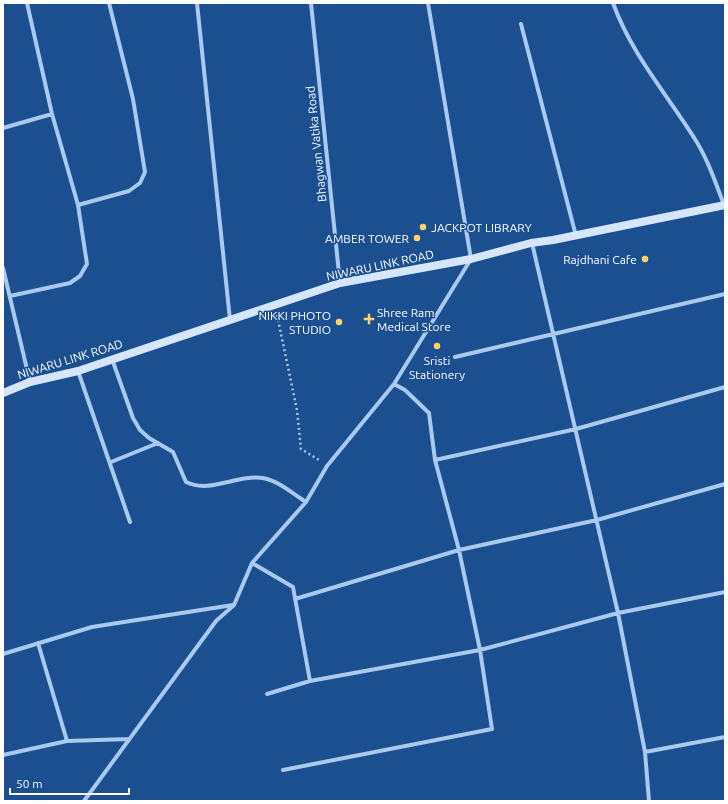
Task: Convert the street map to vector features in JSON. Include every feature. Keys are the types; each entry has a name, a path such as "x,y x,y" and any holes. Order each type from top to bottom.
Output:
{"street":[{"path":"10,296 70,282 80,276 87,264 78,205 52,114 27,3"},
{"path":"78,205 129,190 140,183 145,172 133,99 109,3"},
{"path":"197,3 230,320"},
{"name":"Bhagwan Vatika Road","path":"311,3 340,283"},
{"path":"84,801 216,621 234,605 252,563 306,502 327,466 394,384 471,258 428,3"},
{"path":"613,3 620,21 640,60 694,137 712,173 724,205"},
{"path":"521,24 576,236"},
{"path":"3,128 52,114"},
{"name":"NIWARU LINK ROAD","path":"3,393 30,382 78,371 340,283 471,258 532,243 576,236 724,205"},
{"path":"532,243 618,613 645,752 649,801"},
{"path":"3,268 30,382"},
{"path":"455,357 725,294"},
{"path":"112,359 133,418 140,430 173,452 182,476 186,482 193,486 203,486 252,477 264,478 279,484 306,502"},
{"path":"78,371 111,462 130,522"},
{"path":"283,770 492,729 480,650 459,550 435,460 429,413 405,390 394,384"},
{"path":"435,460 576,428 725,388"},
{"path":"111,462 158,443"},
{"path":"295,599 459,550 597,520 725,484"},
{"path":"252,563 293,587 310,681"},
{"path":"267,694 310,681 480,650 618,613 725,592"},
{"path":"3,654 92,627 234,605"},
{"path":"38,643 67,741"},
{"path":"645,752 725,736"},
{"path":"3,755 67,741 129,739"}],"path":[{"path":"276,305 297,410 301,449 327,466"}],"place":[{"name":"JACKPOT LIBRARY","path":"423,227"},
{"name":"AMBER TOWER","path":"417,238"},
{"name":"Rajdhani Cafe","path":"645,259"},
{"name":"Shree Ram Medical Store","path":"369,319"},
{"name":"NIKKI PHOTO STUDIO","path":"339,322"},
{"name":"Sristi Stationery","path":"437,346"}]}
